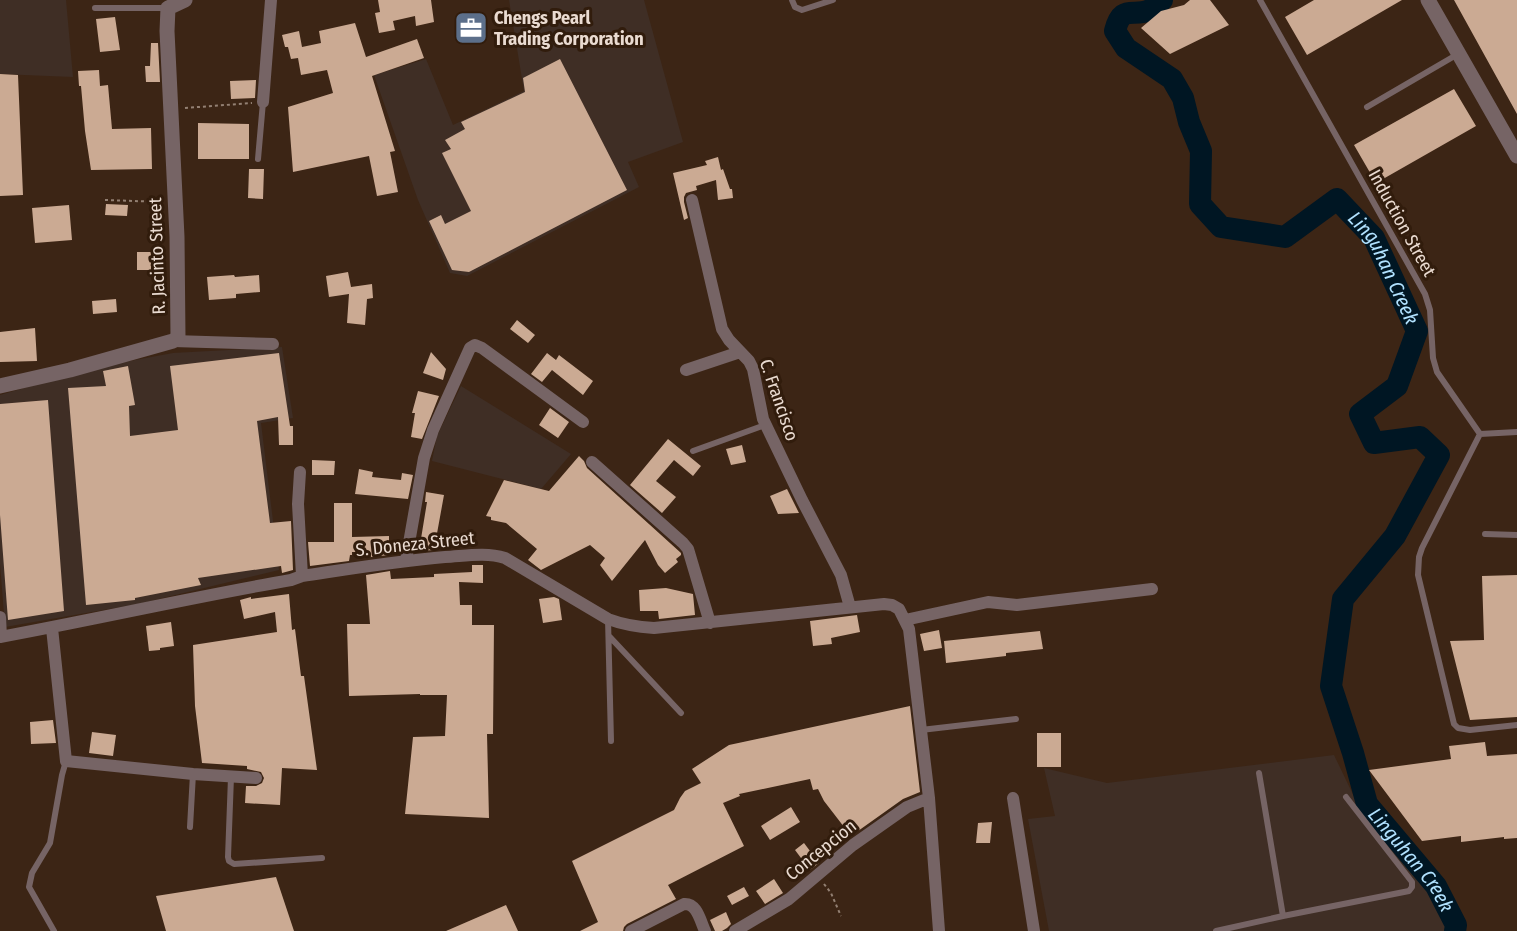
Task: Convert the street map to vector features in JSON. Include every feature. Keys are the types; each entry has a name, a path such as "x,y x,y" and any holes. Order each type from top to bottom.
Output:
{"street":[{"path":"168,4 184,0"},
{"path":"263,102 271,0"},
{"path":"1428,0 1516,154"},
{"name":"R. Jacinto Street","path":"168,4 167,31 178,329 178,336 173,342"},
{"name":"C. Francisco","path":"692,200 722,329 753,369 765,425 842,575 850,607"},
{"path":"0,386 173,342 273,344"},
{"path":"406,561 424,459 433,430 470,348 475,345 482,348 583,422"},
{"path":"687,370 740,352"},
{"path":"592,462 688,549 710,622"},
{"path":"300,471 299,534 302,576"},
{"name":"S. Doneza Street","path":"1,637 302,576 406,561 479,554 498,556 513,562 608,619 636,627 654,628 884,604 899,609 905,620"},
{"path":"939,931 929,798 909,629 905,620 988,602 1017,605 1152,589"},
{"path":"0,617 1,637"},
{"path":"52,628 66,761 256,778"},
{"name":"Concepcion","path":"735,931 789,899 853,845 907,807 929,798"},
{"path":"1014,798 1034,931"},
{"path":"631,931 689,903 694,906 705,931"}],"lane":[{"path":"792,0 795,7 802,10 833,0"},
{"name":"Induction Street","path":"1260,0 1425,294 1430,310 1433,358 1437,372 1480,434"},
{"path":"95,8 168,4"},
{"path":"1367,107 1458,54"},
{"path":"258,159 263,102"},
{"path":"693,451 765,425"},
{"path":"1517,432 1480,434 1422,548 1417,566 1454,724 1458,728 1470,730 1517,725"},
{"path":"1485,534 1517,535"},
{"path":"608,619 611,741"},
{"path":"609,636 681,713"},
{"path":"920,730 1016,719"},
{"path":"54,931 29,887 32,873 50,843 66,761"},
{"path":"1259,773 1283,916"},
{"path":"190,827 193,774"},
{"path":"231,776 228,857 230,861 234,864 322,858"},
{"path":"1216,931 1409,891 1412,882 1346,797"}],"path":[{"path":"171,109 263,102"},
{"path":"105,200 175,202"},
{"path":"817,875 831,893 841,916"}],"shaded area":[{"path":"0,0 66,0 73,77 0,74"},
{"path":"509,0 644,0 683,142 628,162 639,187 467,276 450,273 418,200 374,75 426,59 453,125 524,91"},
{"path":"282,347 293,418 261,423 279,570 138,604 5,627 0,564 0,395 97,367 173,353"},
{"path":"461,386 571,454 541,489 432,461 437,436"},
{"path":"1334,755 1359,807 1433,898 1446,925 1445,931 1049,931 1028,819 1055,816 1044,768 1107,783"}],"building":[{"path":"378,0 431,0 434,22 416,26 415,16 393,21 395,30 379,33 375,13 380,12"},
{"path":"1190,0 1210,0 1229,25 1170,54 1141,28 1161,11 1184,5"},
{"path":"1314,0 1402,0 1307,55 1285,17"},
{"path":"1454,0 1517,0 1517,114"},
{"path":"115,17 120,50 100,52 96,19"},
{"path":"355,23 366,57 417,39 424,58 372,76 395,151 390,152 398,192 377,196 369,156 293,172 288,107 333,93 327,70 301,75 298,58 291,59 282,35 299,31 302,47 321,43 319,31"},
{"path":"151,43 158,43 160,82 146,82 145,66 150,66"},
{"path":"560,59 627,190 469,272 452,270 429,221 441,215 445,224 471,211 442,153 451,149 445,140 465,129 461,122 525,92 523,78"},
{"path":"99,70 100,86 108,85 112,129 151,128 152,169 91,170 78,71"},
{"path":"0,74 18,75 23,195 0,196"},
{"path":"256,80 255,98 231,99 230,81"},
{"path":"1454,89 1476,126 1376,183 1354,145"},
{"path":"198,123 249,124 249,159 198,159"},
{"path":"718,157 721,170 723,169 730,189 732,189 733,198 718,200 716,180 696,186 697,190 686,193 684,197 688,218 684,220 673,173 707,165 705,161"},
{"path":"249,169 264,169 263,199 248,198"},
{"path":"106,204 128,205 127,216 105,215"},
{"path":"69,205 72,240 35,243 32,208"},
{"path":"137,252 158,252 158,270 137,270"},
{"path":"348,272 351,287 372,284 373,298 367,299 365,325 347,323 349,294 329,297 326,276"},
{"path":"234,275 235,277 259,275 260,292 236,294 236,298 209,300 207,277"},
{"path":"116,299 117,312 93,314 92,301"},
{"path":"517,320 535,335 528,343 510,329"},
{"path":"35,328 37,361 0,362 0,332"},
{"path":"431,352 446,369 443,380 423,373"},
{"path":"279,353 290,426 293,426 293,445 279,445 278,417 257,421 270,523 291,521 293,570 282,573 281,566 198,578 201,585 135,598 135,600 86,605 68,388 106,386 103,371 128,366 135,405 129,406 130,436 178,430 170,366"},
{"path":"547,353 556,360 559,355 593,381 583,395 552,370 542,382 531,374"},
{"path":"418,391 439,396 422,439 411,437 415,413 412,413"},
{"path":"48,400 64,611 8,620 0,515 0,404"},
{"path":"550,408 569,422 558,438 539,425"},
{"path":"668,439 701,466 693,476 674,460 656,481 676,497 662,513 630,485"},
{"path":"742,445 746,462 731,465 726,449"},
{"path":"579,456 587,468 681,553 676,559 678,562 665,573 658,565 645,540 612,581 600,565 605,558 590,545 541,570 528,560 537,549 506,523 491,520 491,517 486,516 504,480 549,491"},
{"path":"312,460 335,461 334,475 312,475"},
{"path":"359,469 373,472 372,477 401,480 402,473 413,475 408,499 355,494"},
{"path":"787,489 799,513 778,514 770,496"},
{"path":"426,492 444,495 434,550 419,551 427,502 425,502"},
{"path":"334,503 352,503 352,537 389,536 389,555 371,557 370,552 352,552 349,561 310,566 308,542 334,542"},
{"path":"472,565 483,565 483,583 459,582 460,605 472,605 472,625 494,625 493,734 487,734 489,818 405,814 413,737 445,736 447,695 349,696 347,624 370,624 366,575 390,571 391,579 434,577 434,574 472,572"},
{"path":"1517,575 1517,717 1470,720 1450,641 1484,640 1482,576"},
{"path":"666,588 693,594 695,615 659,619 658,611 640,611 639,590"},
{"path":"289,594 292,630 295,629 301,676 304,676 317,770 282,768 280,805 245,803 246,786 256,786 262,783 264,778 261,772 247,769 247,766 202,763 195,706 193,645 277,632 275,612 244,619 240,600"},
{"path":"554,597 559,599 562,620 543,623 539,599"},
{"path":"857,615 860,632 831,638 832,644 813,646 810,621"},
{"path":"171,622 174,646 149,651 146,626"},
{"path":"939,630 942,648 924,651 920,634"},
{"path":"1040,631 1043,649 946,663 944,641"},
{"path":"910,706 920,792 903,799 851,836 824,801 818,789 813,790 810,779 739,794 740,796 723,803 744,846 668,885 676,899 627,924 623,931 580,931 598,922 572,861 674,810 685,791 701,783 692,769 729,745"},
{"path":"53,720 56,743 31,744 30,722"},
{"path":"92,732 116,735 113,756 89,753"},
{"path":"1037,733 1061,733 1061,767 1037,767"},
{"path":"1485,742 1487,756 1517,754 1517,838 1504,839 1504,837 1461,842 1461,836 1422,841 1369,770 1451,759 1449,746"},
{"path":"791,807 800,822 770,840 761,826"},
{"path":"992,822 990,843 976,843 978,823"},
{"path":"804,843 819,863 810,870 795,850"},
{"path":"276,877 294,931 166,931 156,896"},
{"path":"774,879 783,893 765,904 756,891"},
{"path":"744,887 749,896 732,905 727,896"},
{"path":"506,905 518,931 446,931"},
{"path":"726,912 731,924 722,931 715,931 710,920"}],"waterway":[{"name":"Linguhan Creek","path":"1162,0 1150,10 1125,14 1118,22 1115,31 1126,48 1172,79 1183,98 1189,122 1201,151 1200,204 1221,227 1285,237 1337,199 1374,238 1417,331 1397,386 1360,414 1374,443 1420,437 1439,455 1395,536 1343,599 1331,686 1367,804 1436,886 1456,925 1455,931"}],"place":[{"name":"Chengs Pearl Trading Corporation","path":"471,28"}]}
